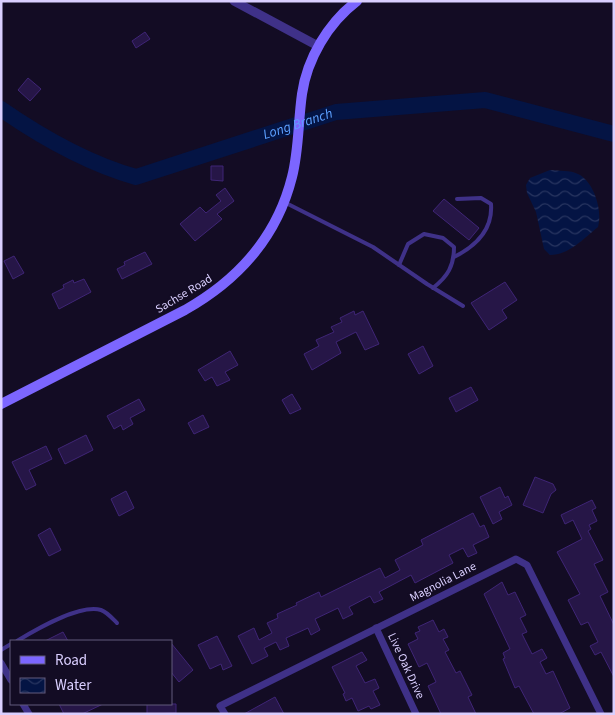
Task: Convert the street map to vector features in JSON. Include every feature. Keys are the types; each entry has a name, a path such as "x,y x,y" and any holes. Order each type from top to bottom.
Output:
{"main road":[{"name":"Sachse Road","path":"1,404 120,345 205,299 229,281 259,249 274,224 284,202 292,176 297,148 302,92 318,46 340,17 357,1"}],"street":[{"path":"234,1 318,46"},
{"name":"Magnolia Lane","path":"225,714 220,706 512,560 520,560 529,568 601,714"},
{"name":"Live Oak Drive","path":"376,628 416,714"},
{"path":"1,662 10,678"}],"lane":[{"path":"454,257 470,249 485,232 492,218 492,204 481,198 456,199"},
{"path":"284,202 373,247 463,306"},
{"path":"399,265 408,244 424,234 443,238 454,247 454,257 447,277 433,288"},
{"path":"19,640 74,613 85,610 102,610 117,623"}],"water":[{"path":"550,170 578,174 589,183 598,205 599,221 598,227 576,245 563,252 550,255 544,249 536,212 527,193 526,185 530,178"}],"building":[{"path":"145,32 150,39 136,48 132,41"},
{"path":"28,78 41,89 30,101 18,90"},
{"path":"211,166 223,166 223,181 211,180"},
{"path":"225,188 234,201 217,214 222,219 195,241 180,224 200,207 206,213 221,201 216,195"},
{"path":"444,199 479,228 469,240 433,211"},
{"path":"145,252 152,264 122,279 117,269 125,265 124,262"},
{"path":"14,256 24,273 13,279 4,261"},
{"path":"84,279 91,292 59,309 52,294 64,288 63,285 73,280 74,283"},
{"path":"505,282 517,300 502,310 507,318 489,330 471,303"},
{"path":"354,311 355,315 363,311 379,344 365,350 356,332 336,342 341,353 312,370 304,354 319,346 316,340 334,332 331,327 342,322 340,318"},
{"path":"423,346 433,366 419,374 408,354"},
{"path":"230,351 238,365 225,372 230,380 217,386 212,377 205,381 198,370"},
{"path":"471,387 478,400 456,412 449,398"},
{"path":"292,394 301,409 290,414 282,400"},
{"path":"139,399 145,410 130,418 133,424 123,430 121,425 114,429 107,416"},
{"path":"203,415 209,427 194,434 188,423"},
{"path":"86,435 93,450 65,464 58,449"},
{"path":"46,446 52,459 29,470 36,485 26,490 12,462"},
{"path":"535,477 553,484 556,490 551,494 543,513 523,505"},
{"path":"500,487 505,498 508,496 512,505 499,512 502,519 493,524 480,497"},
{"path":"126,491 134,508 119,516 111,499"},
{"path":"592,500 596,508 592,510 597,521 589,525 591,529 588,531 603,560 594,564 608,592 600,596 614,625 614,677 601,652 595,655 590,646 598,642 588,622 581,625 568,600 580,594 557,552 582,539 573,520 565,524 561,515"},
{"path":"473,513 480,527 484,525 489,537 473,545 477,553 468,557 463,548 449,555 453,563 415,583 411,575 379,592 383,599 374,603 370,596 349,607 353,614 343,619 338,608 315,619 320,630 311,635 308,628 286,638 289,646 280,650 276,642 264,648 268,656 252,664 238,636 254,628 259,640 272,633 267,623 278,618 277,614 297,605 296,603 319,592 321,597 380,568 385,578 400,570 395,560 423,545 421,540"},
{"path":"50,528 61,550 49,556 38,535"},
{"path":"502,582 508,595 515,592 526,615 520,618 527,632 522,634 532,654 542,649 547,658 540,662 546,674 553,671 570,708 559,714 534,714 519,686 515,688 503,659 505,658 503,653 510,649 484,594"},
{"path":"433,620 439,632 444,629 448,637 443,639 449,650 445,652 456,673 460,671 472,695 468,697 476,714 441,714 428,686 436,682 427,663 419,667 408,644 418,639 415,633 420,631 418,627"},
{"path":"63,632 67,640 47,640"},
{"path":"217,636 232,666 223,670 221,664 210,669 198,645"},
{"path":"172,644 193,670 179,682 172,673"},
{"path":"362,652 367,660 356,666 365,683 375,679 379,688 373,691 380,705 371,709 369,706 358,711 352,698 346,701 343,694 345,693 332,667"},
{"path":"275,697 284,714 244,714"},
{"path":"176,704 176,713 147,714 147,705"},
{"path":"60,705 101,705 82,714 64,714"}],"waterway":[{"name":"Long Branch","path":"1,109 32,129 83,157 136,177 336,112 485,100 614,134"}]}
